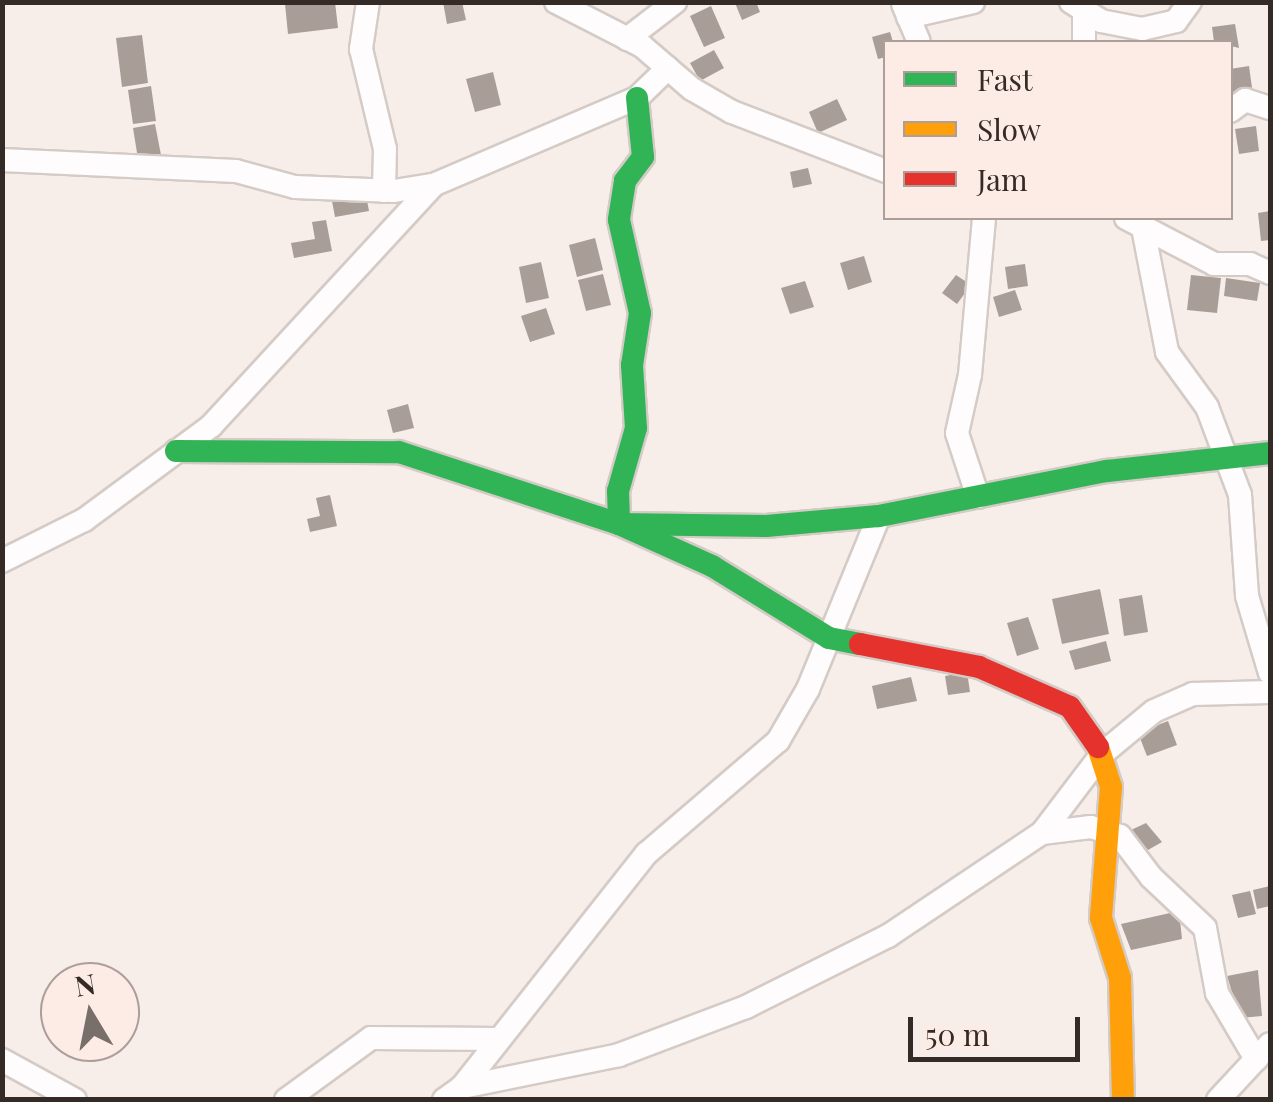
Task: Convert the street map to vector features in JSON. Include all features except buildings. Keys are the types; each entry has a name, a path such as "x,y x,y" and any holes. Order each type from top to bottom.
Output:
{"street":[{"path":"368,2 360,49 385,149 384,191"},
{"path":"556,2 627,39 732,112 883,171"},
{"path":"627,39 675,2"},
{"path":"918,40 905,10 973,2"},
{"path":"1084,40 1078,7 1142,28 1176,21 1190,2"},
{"path":"2,160 236,171 296,187 384,191 433,185 637,98 668,68"},
{"path":"619,524 618,491 636,428 632,365 640,314 619,220 625,181 643,156 637,98"},
{"path":"1233,109 1245,100 1270,108"},
{"path":"2,561 84,520 210,426 433,185"},
{"path":"978,497 956,432 970,376 984,220"},
{"path":"1134,223 1214,264 1250,264 1270,273"},
{"path":"1134,223 1167,352 1196,388 1229,462 1243,506 1247,596 1270,673"},
{"path":"176,451 380,449 619,524 712,566 829,638 942,658 1049,693 1088,726 1112,788 1101,918 1120,978 1122,1100"},
{"path":"619,524 766,526 879,516 1121,469 1229,462 1270,453"},
{"path":"453,1093 646,854 778,741 829,638 879,516"},
{"path":"453,1093 618,1055 719,1020 888,936 1042,833 1102,754 1154,712 1194,694 1270,692"},
{"path":"1042,833 1110,830 1205,928 1217,993 1263,1052 1218,1100"},
{"path":"286,1100 372,1038 497,1039"},
{"path":"2,1060 75,1100"}],"traffic: fast":[{"path":"637,98 643,157 625,181 619,220 640,313 632,365 636,428 618,491 619,524 766,526 879,516 1107,471 1270,453"},
{"path":"176,451 399,452 619,524 712,566 829,638 860,644"}],"traffic: slow":[{"path":"1098,747 1111,787 1101,918 1120,978 1123,1100"}],"traffic: jam":[{"path":"860,644 979,667 1070,707 1098,747"}]}
